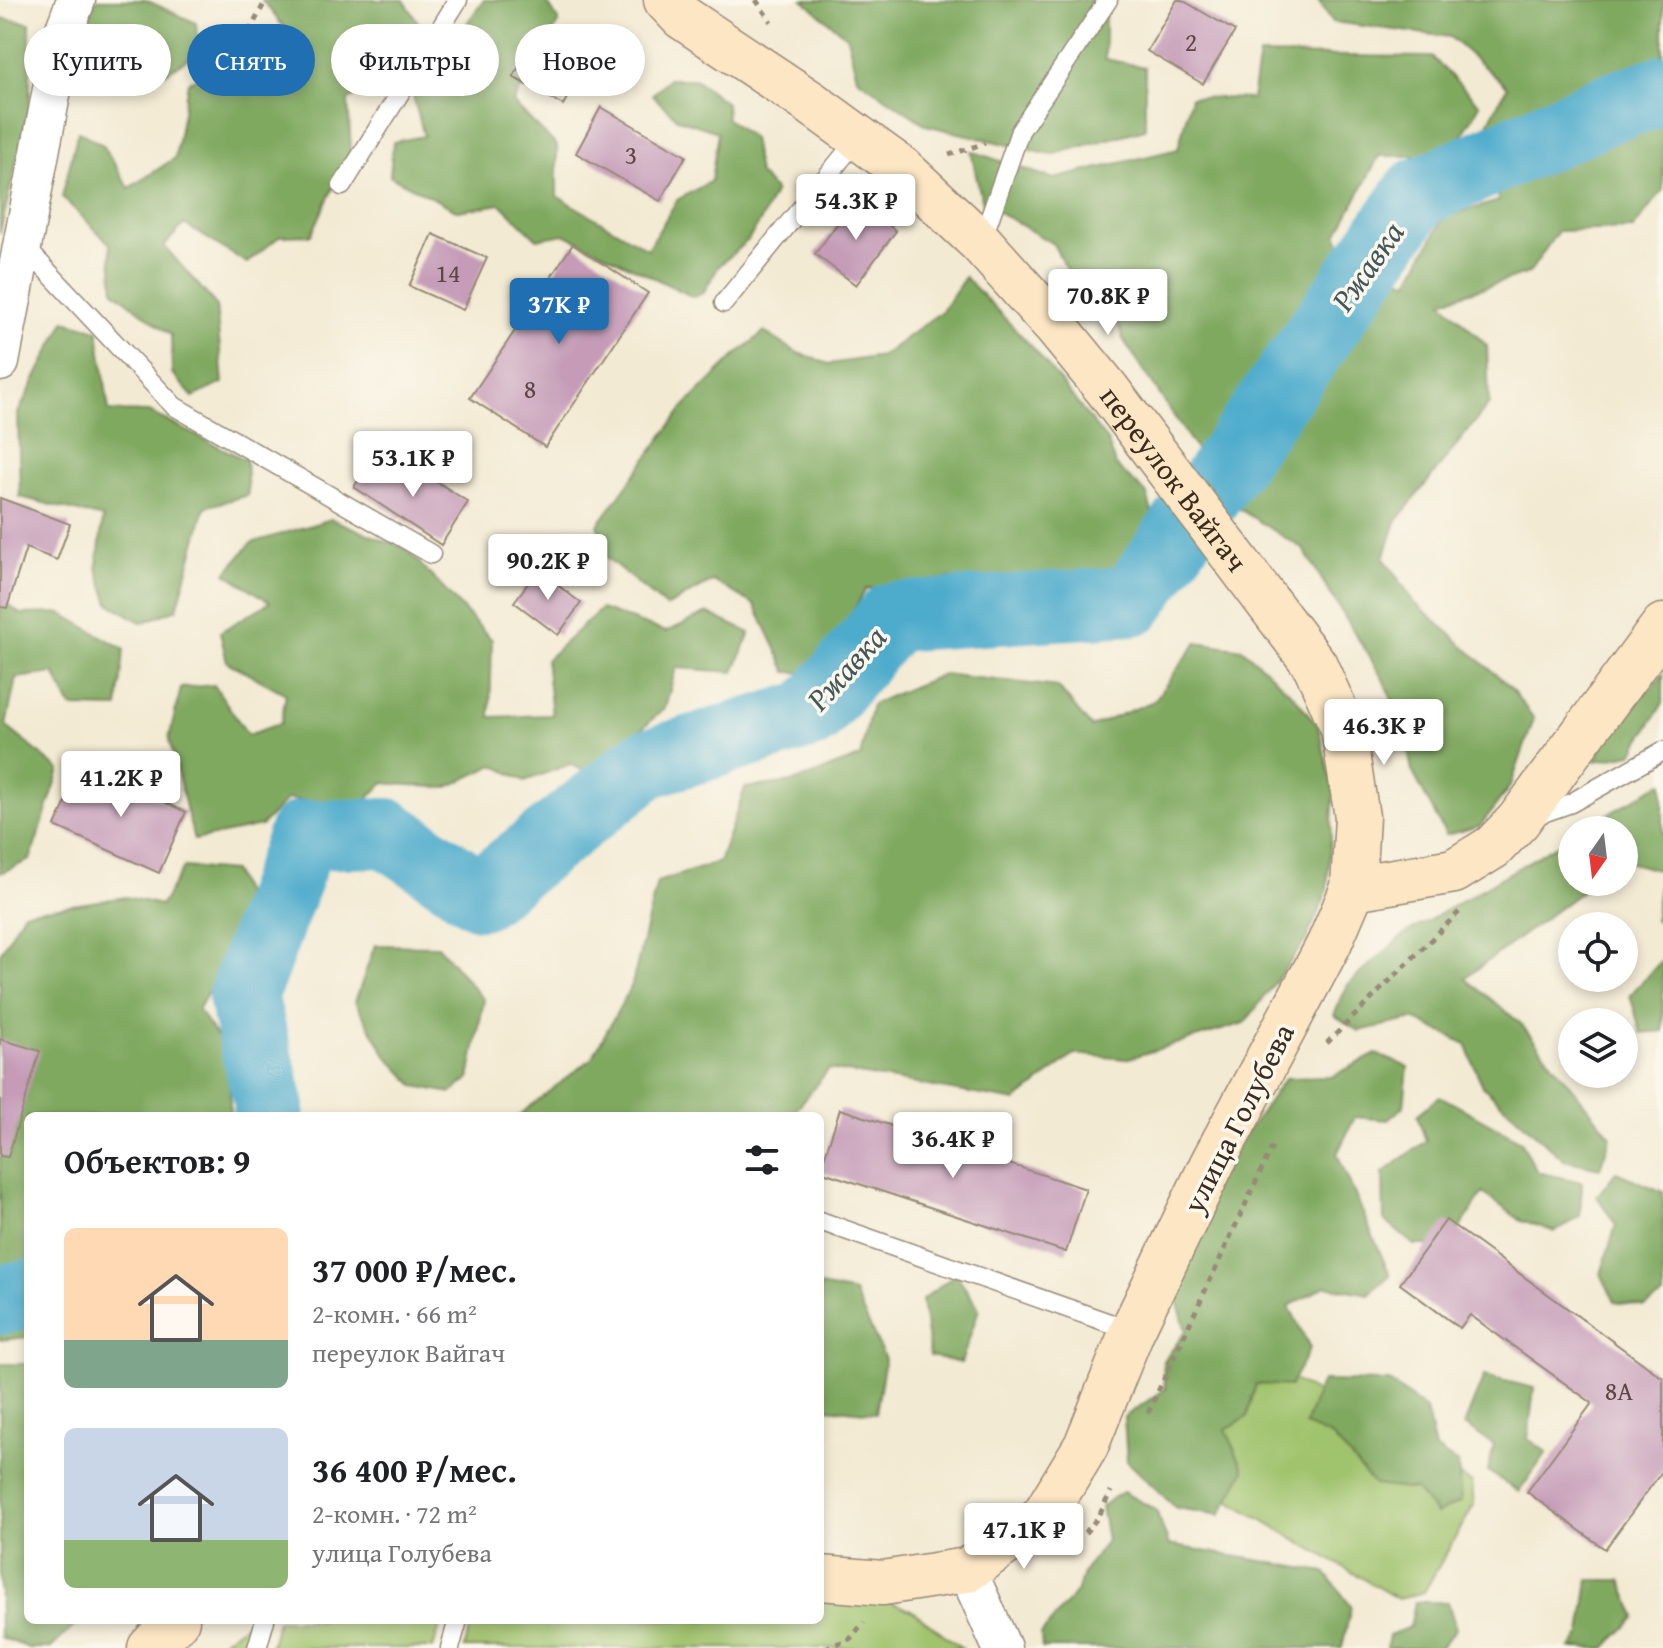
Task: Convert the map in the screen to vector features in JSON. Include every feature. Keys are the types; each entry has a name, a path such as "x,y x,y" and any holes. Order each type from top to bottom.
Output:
{"street":[{"path":"0,362 62,37 76,0"},
{"name":"переулок Вайгач","path":"666,0 682,17 902,169 981,243 1107,389 1315,665 1343,728 1357,817 1353,888"},
{"path":"1353,888 1454,871 1493,847 1518,821 1663,626"},
{"name":"улица Голубева","path":"824,1578 883,1583 967,1570 1043,1517 1086,1446 1132,1331 1213,1162 1329,944 1353,888"},
{"path":"967,1570 1002,1648"},
{"path":"150,1648 173,1624"}],"lane":[{"path":"342,186 458,0"},
{"path":"981,243 1020,131 1108,0"},
{"path":"724,303 859,137"},
{"path":"23,245 174,406 431,554"},
{"path":"1518,821 1571,803 1663,751"},
{"path":"824,1222 1132,1331"},
{"path":"257,1648 264,1624"},
{"path":"450,1648 457,1624"}],"path":[{"path":"253,24 266,0"},
{"path":"756,0 771,22"},
{"path":"902,169 1020,131"},
{"path":"1316,1053 1462,910"},
{"path":"1147,1415 1276,1140"},
{"path":"1080,1540 1099,1516 1113,1487"},
{"path":"825,1648 850,1639 870,1615"}],"green space":[{"path":"97,0 146,0 196,24 187,24 187,59 171,70 171,24 84,24"},
{"path":"262,0 404,0 419,24 331,24 331,96 356,96 348,100 351,150 311,235 280,236 247,263 184,224 164,246 216,305 223,383 193,397 172,373 171,335 114,291 110,244 62,197 78,131 103,145 129,188 175,158 187,88 187,96 315,96 315,24 281,24"},
{"path":"484,0 545,0 559,21 557,24 515,24 517,96 513,103 557,146 557,196 648,249 677,200 711,181 718,132 678,119 652,95 668,79 695,79 726,103 727,119 752,138 758,173 775,191 748,240 719,266 703,293 693,297 564,234 537,239 501,204 458,211 390,176 393,142 424,136 413,96 499,96 499,24 466,24"},
{"path":"803,0 1105,0 1105,59 1145,67 1145,129 1051,155 926,125 857,78 847,37"},
{"path":"1318,0 1663,0 1663,190 1633,229 1558,231 1529,273 1442,301 1487,346 1489,404 1396,522 1384,558 1415,603 1510,687 1534,719 1511,785 1480,826 1446,835 1412,771 1404,728 1383,679 1303,549 1233,505 1123,339 1117,320 1073,280 1053,244 982,202 971,151 1054,179 1178,149 1191,97 1252,99 1259,55 1432,57 1480,105 1450,156 1379,156 1337,235 1349,266 1409,281 1444,217 1499,201 1480,138 1507,87 1450,37 1333,22"},
{"path":"0,18 30,23 24,24 24,96 30,96 30,104 0,233"},
{"path":"965,277 1035,350 1108,442 1116,466 1147,494 1167,569 1146,599 1097,580 1084,618 1059,637 1006,625 989,596 951,578 866,589 816,673 787,672 755,605 713,581 666,607 607,558 598,525 684,407 764,332 798,353 829,364 882,356 942,311"},
{"path":"65,321 98,330 109,411 149,412 246,460 248,495 205,507 177,609 142,623 109,603 97,568 103,518 20,497 18,413"},
{"path":"331,519 406,549 492,640 490,717 552,715 546,660 601,609 666,632 707,613 750,633 734,672 676,668 665,708 591,774 570,764 525,781 494,765 446,788 383,783 362,805 287,799 261,826 194,840 169,739 181,688 214,685 248,735 281,723 286,694 227,662 220,632 270,602 226,573 251,543"},
{"path":"0,599 21,614 61,613 124,649 118,708 71,707 54,673 16,678 6,726 60,770 30,860 0,873"},
{"path":"1197,642 1243,649 1294,696 1318,726 1334,793 1327,892 1306,940 1245,1023 1126,1059 1075,1054 1016,1101 829,1069 794,1112 523,1112 592,1058 632,985 657,882 719,862 745,788 793,782 860,757 872,704 943,674 1058,687 1091,727 1154,701"},
{"path":"1663,673 1663,703 1632,754 1596,761 1611,724"},
{"path":"1663,782 1663,925 1655,919 1661,871 1638,865 1638,816 1606,816"},
{"path":"1558,844 1558,896 1575,896 1465,978 1520,1023 1558,1070 1558,1088 1572,1088 1611,1136 1600,1168 1564,1160 1482,1086 1466,1044 1414,1019 1359,1031 1334,1015 1348,984 1404,935"},
{"path":"184,867 233,871 253,912 198,1010 230,1055 230,1112 24,1112 24,1337 0,1340 0,954 24,912 126,897 161,905"},
{"path":"375,945 438,946 484,1000 469,1079 451,1093 415,1086 386,1055 355,1002"},
{"path":"1663,959 1663,1031 1641,1033 1638,1008 1634,1008 1630,995 1638,992 1638,986"},
{"path":"1376,1054 1408,1067 1404,1106 1388,1120 1355,1117 1337,1154 1390,1275 1369,1294 1326,1286 1289,1306 1310,1348 1290,1386 1256,1384 1247,1417 1226,1429 1244,1471 1220,1515 1176,1508 1127,1461 1124,1417 1165,1389 1163,1362 1186,1331 1177,1299 1178,1230 1285,1078 1331,1077"},
{"path":"1440,1096 1521,1141 1537,1172 1582,1182 1580,1216 1555,1232 1519,1219 1483,1193 1449,1245 1414,1245 1384,1220 1383,1173 1426,1141 1417,1115"},
{"path":"1616,1172 1663,1192 1663,1296 1645,1307 1615,1302 1601,1274 1616,1225 1597,1196"},
{"path":"956,1274 979,1309 961,1363 930,1356 922,1300"},
{"path":"824,1287 854,1293 885,1359 876,1413 826,1408 824,1411"},
{"path":"0,1364 24,1364 24,1624 77,1624 51,1648 29,1648 0,1637"},
{"path":"1272,1367 1472,1483 1474,1505 1424,1592 1398,1599 1204,1486 1201,1464 1252,1376"},
{"path":"1484,1376 1534,1388 1528,1439 1547,1452 1519,1492 1488,1471 1494,1445 1464,1425"},
{"path":"1322,1381 1389,1382 1426,1409 1435,1449 1458,1463 1461,1502 1436,1514 1416,1490 1374,1485 1333,1437 1305,1425"},
{"path":"1123,1492 1156,1510 1169,1545 1325,1572 1351,1606 1342,1648 1042,1648 1041,1634 1078,1590 1083,1573 1107,1540 1101,1506"},
{"path":"1589,1580 1621,1580 1636,1617 1605,1648 1571,1648 1581,1634"},
{"path":"824,1595 883,1600 911,1610 962,1648 464,1648 472,1624 824,1624"},
{"path":"1415,1602 1448,1602 1456,1629 1440,1648 1387,1648 1389,1635 1410,1627"},
{"path":"246,1624 253,1624 245,1648 213,1648"},
{"path":"277,1624 441,1624 433,1648 270,1648"}],"building":[{"path":"1177,0 1235,31 1203,84 1147,51"},
{"path":"547,96 568,96 563,105"},
{"path":"601,107 686,156 660,201 576,153"},
{"path":"855,200 896,231 856,285 815,254"},
{"path":"433,234 487,258 463,310 409,286"},
{"path":"573,244 648,293 545,447 470,398"},
{"path":"374,456 417,480 422,472 468,502 441,545 354,487"},
{"path":"0,498 70,524 57,560 26,548 7,608 0,607"},
{"path":"538,570 581,603 558,635 514,602"},
{"path":"83,765 186,812 159,873 55,826"},
{"path":"0,1039 40,1051 8,1157 0,1156"},
{"path":"840,1109 1086,1189 1066,1252 824,1172 824,1159"},
{"path":"1446,1220 1663,1378 1663,1470 1605,1549 1527,1492 1592,1403 1470,1315 1460,1328 1400,1284"}],"waterway":[{"name":"Ржавка","path":"268,1112 243,996 303,835 387,833 480,895 646,764 811,714 892,617 1132,601 1418,193 1607,109 1663,90"},
{"name":"Ржавка","path":"0,1300 24,1295"}]}
